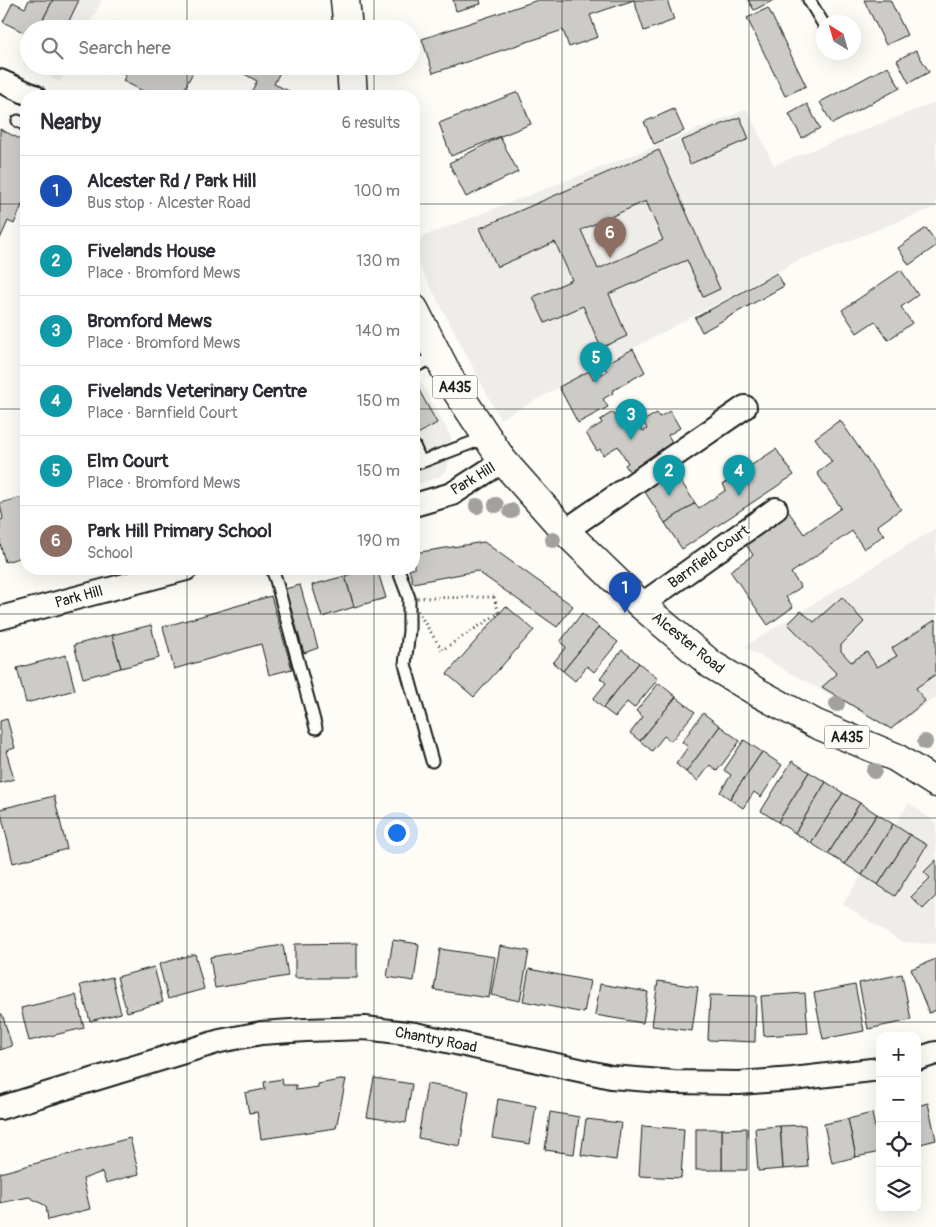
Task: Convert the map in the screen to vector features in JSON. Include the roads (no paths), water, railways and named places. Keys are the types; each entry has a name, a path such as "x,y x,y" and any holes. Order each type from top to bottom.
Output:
{"highway":[{"path":"344,0 347,20"},
{"path":"352,75 353,90"},
{"name":"Alcester Road","path":"420,320 454,387 503,461 565,531 641,606 712,665 749,688 816,724 895,757 936,783"}],"street":[{"path":"0,81 20,90"},
{"path":"565,531 745,407"},
{"name":"Park Hill","path":"420,503 452,494 503,461"},
{"name":"Barnfield Court","path":"641,606 776,509"},
{"name":"Park Hill","path":"0,618 163,575"},
{"name":"Chantry Road","path":"0,1108 220,1041 261,1033 306,1030 365,1028 415,1034 611,1077 674,1082 739,1083 793,1080 876,1070"},
{"path":"921,1057 936,1053"}],"lane":[{"path":"809,0 818,15"},
{"path":"420,364 438,355"},
{"path":"420,463 487,437"},
{"path":"274,575 316,728"},
{"path":"400,575 409,598 405,664 432,761"}],"place":[{"name":"Park Hill Primary School","path":"610,258"},
{"name":"Elm Court","path":"596,383"},
{"name":"Bromford Mews","path":"631,440"},
{"name":"Fivelands House","path":"669,496"},
{"name":"Fivelands Veterinary Centre","path":"739,496"},
{"name":"Alcester Rd / Park Hill","path":"625,613"}]}
